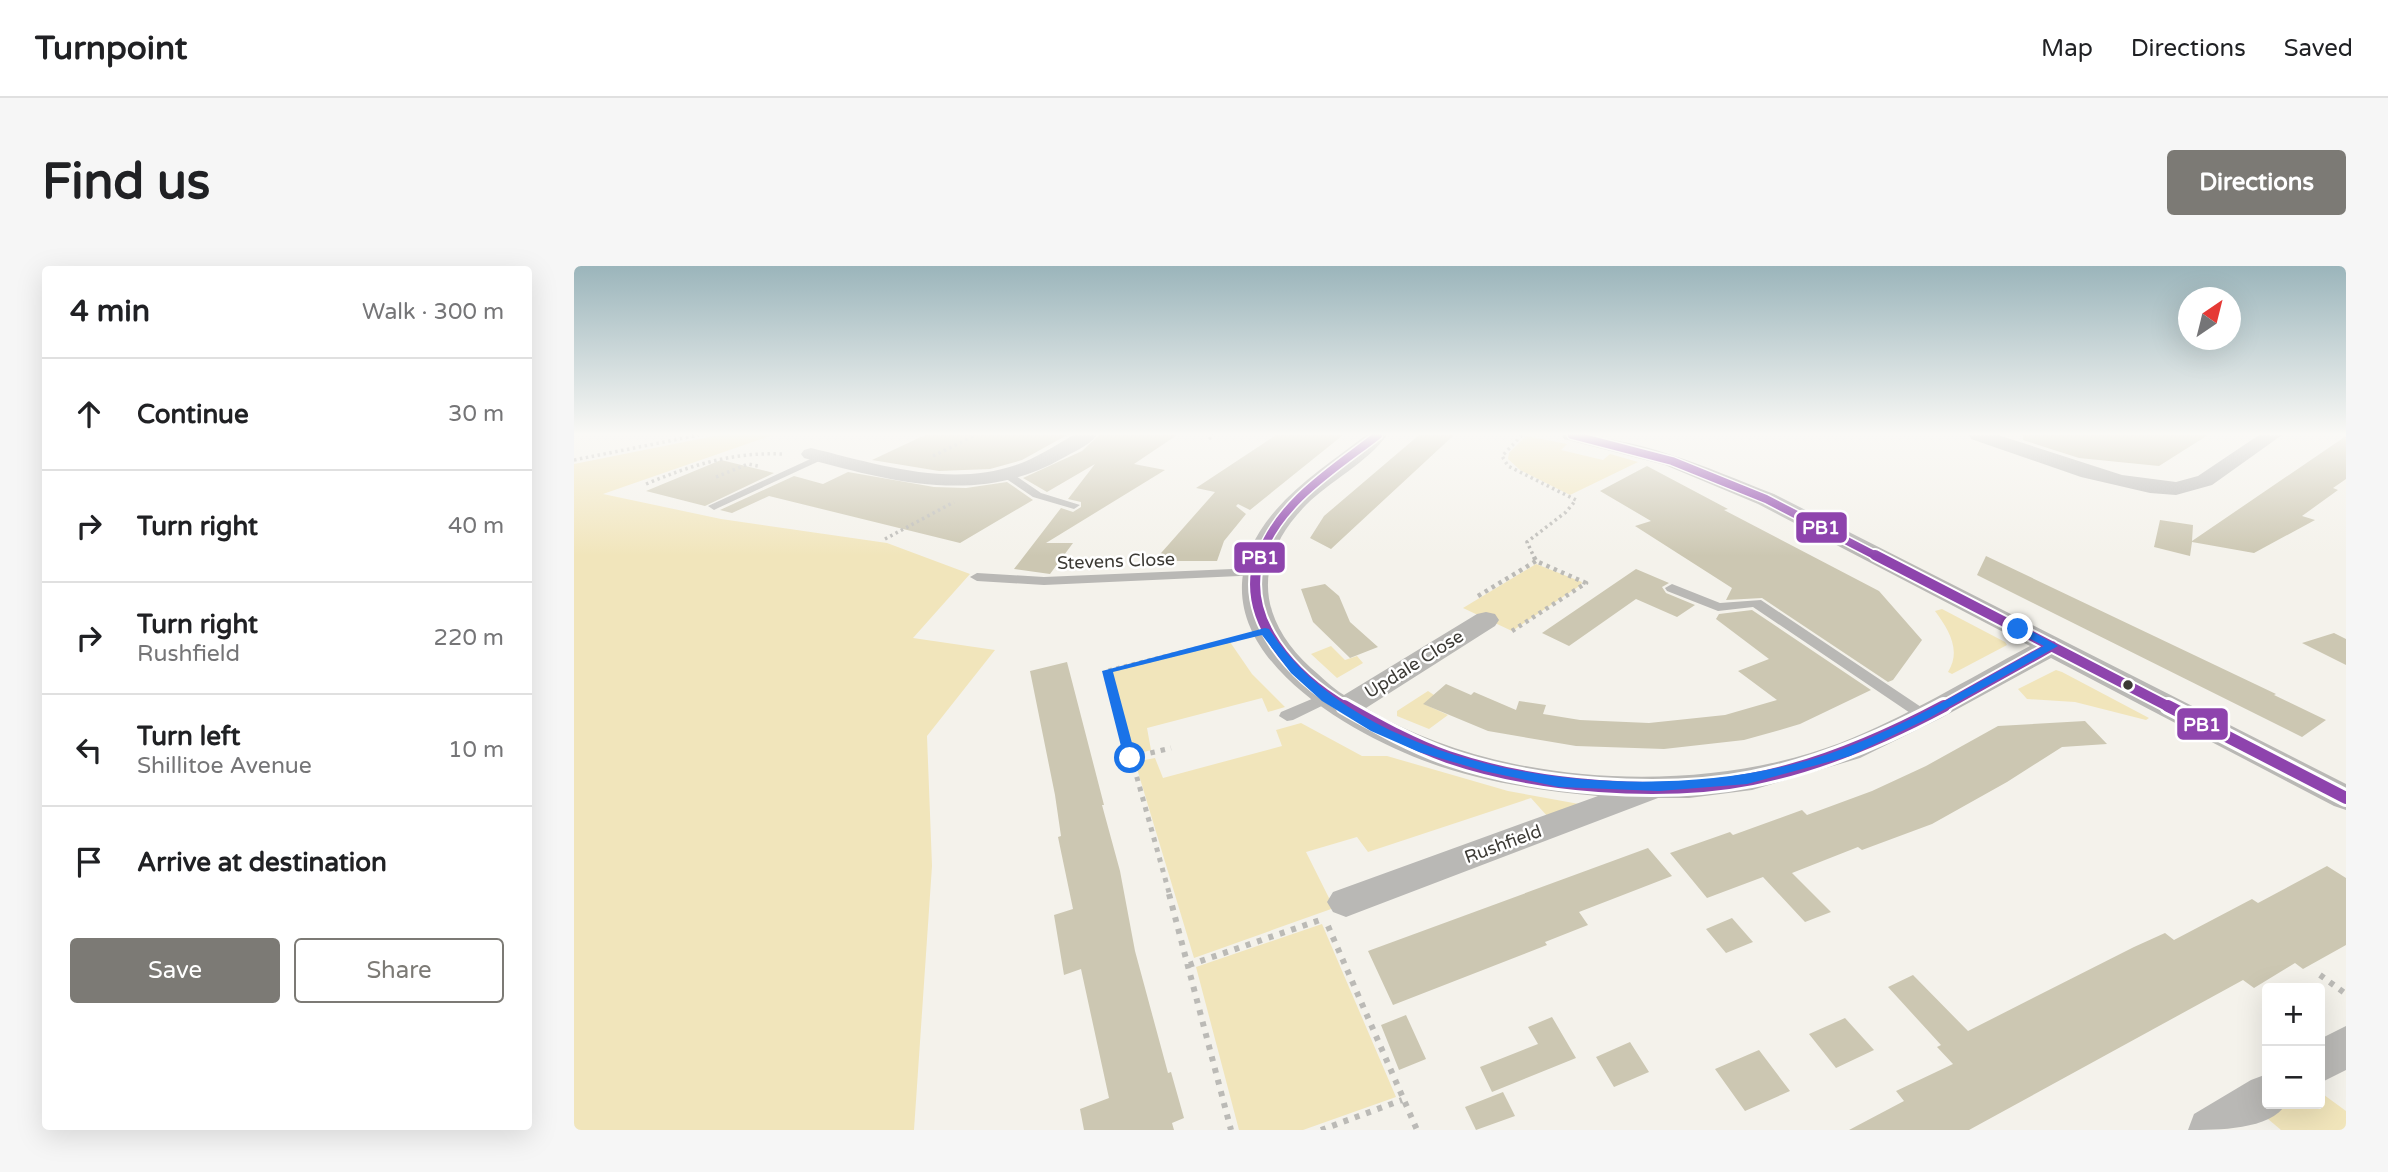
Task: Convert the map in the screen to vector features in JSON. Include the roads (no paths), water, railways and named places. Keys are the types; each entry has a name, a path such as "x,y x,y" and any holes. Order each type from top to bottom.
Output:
{"street":[{"path":"909,475 940,482 983,480 1001,475"},
{"name":"Rushfield","path":"1329,475 1282,514 1263,549 1256,572 1255,601 1265,631 1275,648 1294,670 1335,704 1375,729 1424,749 1484,767 1559,782 1659,787 1759,777 1846,753 1925,715 2052,646"},
{"path":"1710,475 1733,484 2346,798"},
{"path":"2106,475 2167,488 2198,484 2211,475"},
{"name":"Updale Close","path":"1335,704 1486,620"},
{"name":"Rushfield","path":"1346,902 1659,787"},
{"path":"2325,1060 2346,1046"},
{"path":"2211,1130 2262,1098"}],"lane":[{"path":"714,506 777,475"},
{"path":"1008,475 1037,495 1074,505"},
{"name":"Stevens Close","path":"977,578 1044,581 1256,572"},
{"path":"1672,587 1718,607 1756,603 1925,715"},
{"path":"1287,716 1335,704"}]}
